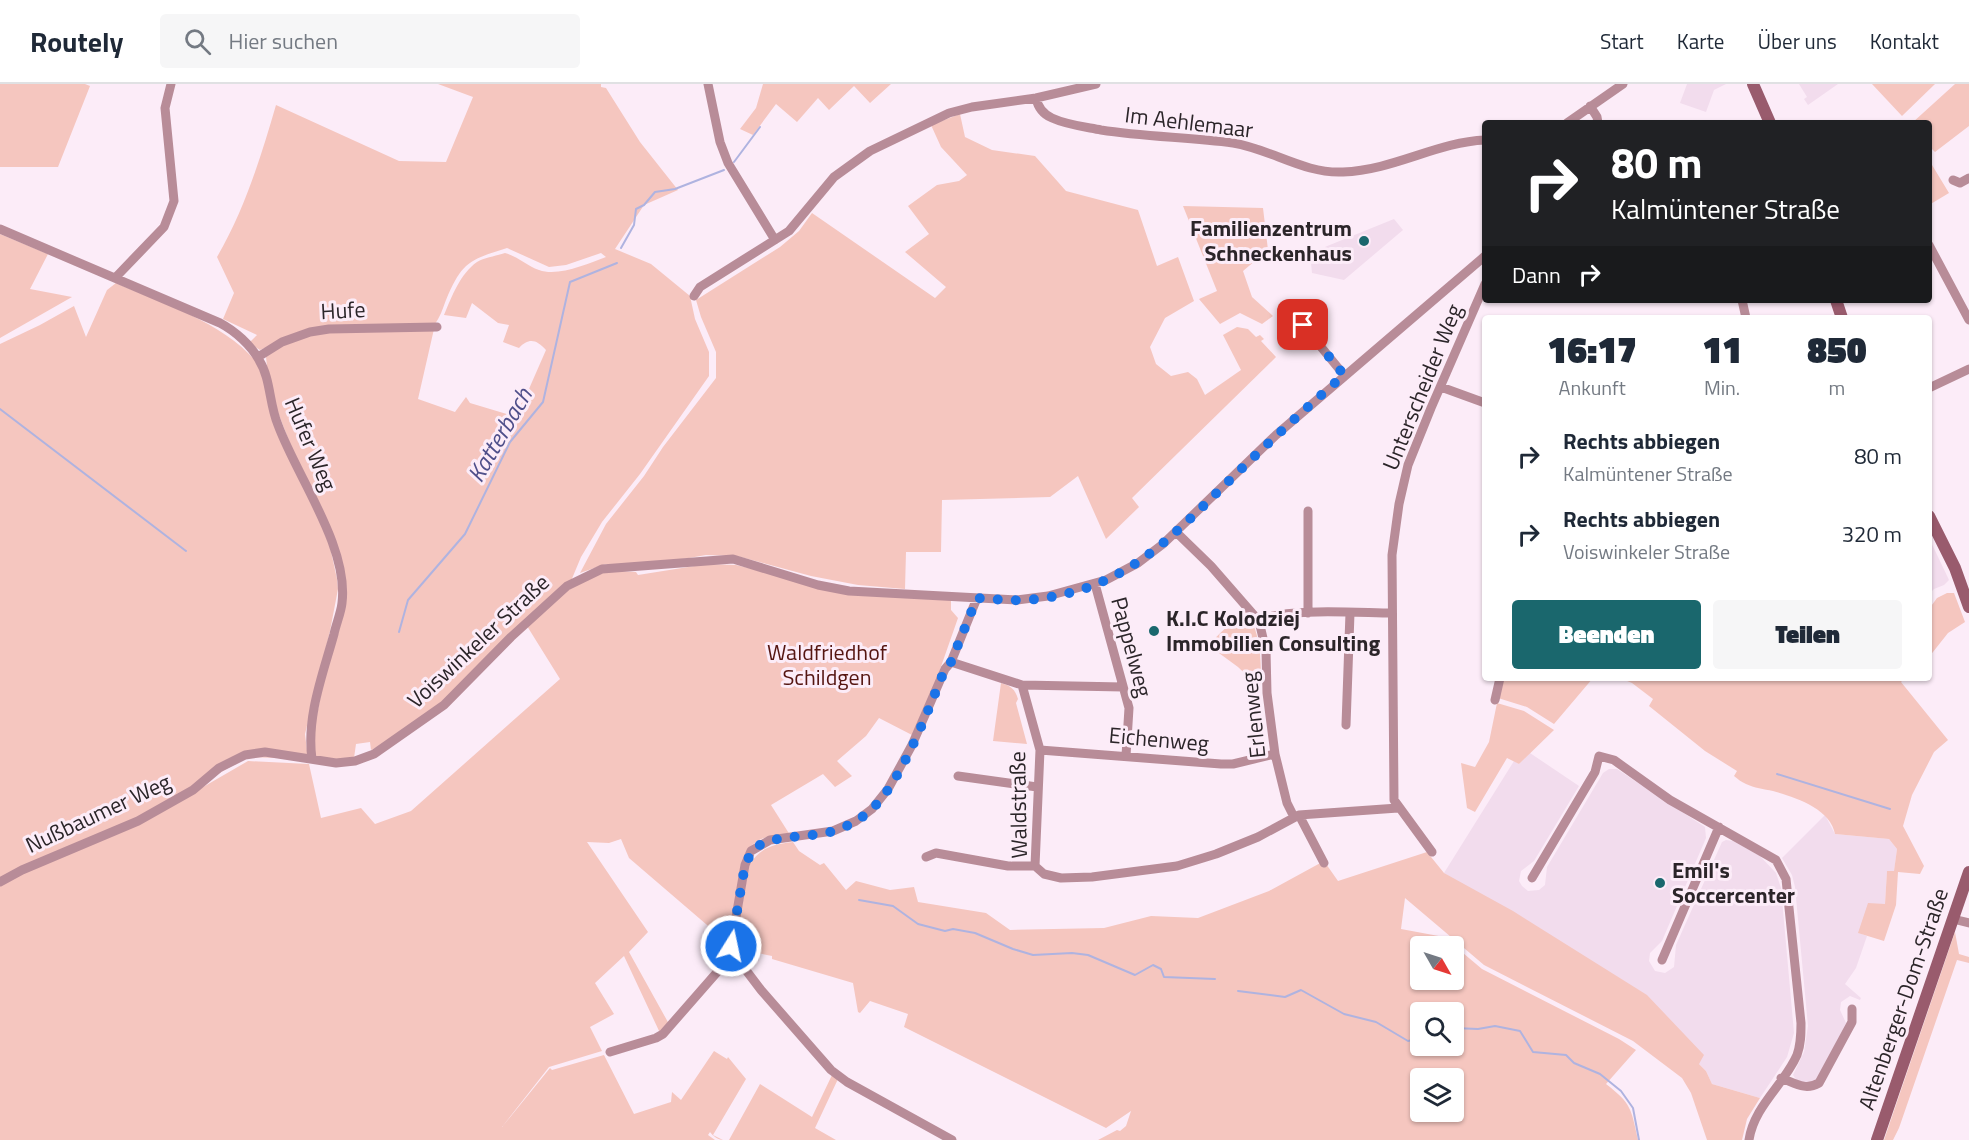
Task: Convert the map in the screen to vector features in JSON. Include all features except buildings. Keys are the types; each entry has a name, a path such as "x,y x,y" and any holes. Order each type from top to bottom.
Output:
{"main road":[{"path":"1753,84 1769,120"},
{"path":"1932,522 1955,568 1969,607"},
{"name":"Altenberger-Dom-Straße","path":"1876,1140 1969,872"}],"street":[{"path":"116,277 164,227 174,201 165,108 171,84"},
{"path":"708,84 720,142 728,163 775,240"},
{"path":"694,296 700,287 789,231 834,177 870,151 949,113 972,107 1036,98 1096,84"},
{"path":"1571,120 1623,84"},
{"name":"Im Aehlemaar","path":"1036,98 1041,110 1052,118 1075,125 1143,136 1233,143 1322,172 1372,170 1460,144 1482,140"},
{"path":"1590,106 1598,120"},
{"path":"1953,180 1960,183 1969,178"},
{"name":"Hufer Weg","path":"0,229 220,322 258,357 264,368 277,424 327,528 341,579 342,603 311,722 312,759"},
{"path":"1932,251 1969,320"},
{"name":"Voiswinkeler Straße","path":"312,759 336,763 354,761 374,754 444,705 511,637 567,586 602,569 733,559 818,585 849,591 1028,600 1095,584 1138,563 1176,532 1276,435 1482,259"},
{"name":"Unterscheider Weg","path":"1432,852 1394,800 1392,555 1402,490 1421,430 1482,291"},
{"path":"1294,314 1344,375"},
{"name":"Hufe","path":"258,357 282,342 310,332 328,329 437,327"},
{"path":"1932,387 1969,369"},
{"path":"1441,387 1482,403"},
{"path":"1308,511 1308,613"},
{"name":"Erlenweg","path":"1176,532 1217,573 1259,621 1266,651 1267,693 1275,754 1287,803 1296,816"},
{"name":"Pappelweg","path":"1095,584 1129,708 1126,756"},
{"path":"952,1140 847,1082 831,1070 769,1000 733,954 731,943 744,871 751,851 771,840 831,832 856,821 872,809 884,795 929,710 977,598"},
{"path":"1259,621 1268,616 1308,613 1392,613"},
{"path":"1346,724 1350,614"},
{"path":"951,662 1022,685 1123,687"},
{"path":"1495,700 1499,681"},
{"name":"Waldstraße","path":"1022,685 1040,750 1035,866 1044,874 1061,878 1092,878 1177,866 1216,854 1258,837 1296,816 1398,808"},
{"name":"Eichenweg","path":"1040,750 1233,764 1275,754"},
{"name":"Nußbaumer Weg","path":"0,882 22,870 138,821 193,790 219,768 245,755 265,752 312,759"},
{"path":"1532,878 1594,772 1599,756 1614,760 1670,800 1776,860 1786,879 1801,1039 1796,1056 1753,1121 1749,1140"},
{"path":"958,776 1037,787"},
{"path":"1296,816 1324,864"},
{"path":"1662,960 1719,827"},
{"path":"926,857 936,853 1008,866 1035,866"},
{"path":"1953,919 1969,923"},
{"path":"610,1052 663,1034 733,954"},
{"path":"1781,1078 1809,1088 1818,1083 1852,1022 1852,1009"}],"shaded area":[{"path":"1687,84 1726,84 1714,90 1706,112 1680,103"},
{"path":"1799,84 1838,84 1808,105 1804,99 1807,97"},
{"name":"Familienzentrum Schneckenhaus","path":"1394,219 1403,230 1344,280 1312,273 1310,253"},
{"path":"1932,544 1949,580 1932,591"},
{"path":"1530,753 1579,786 1534,861 1521,871 1519,881 1528,891 1539,890 1545,885 1547,867 1603,773 1609,769 1617,769 1705,827 1706,838 1662,941 1650,953 1649,961 1655,971 1665,973 1674,967 1676,945 1722,842 1733,841 1760,856 1776,873 1781,888 1794,1033 1787,1057 1760,1098 1712,1084 1706,1071 1699,1064 1444,873 1514,761 1519,764"},
{"path":"1825,815 1835,834 1889,839 1897,849 1894,872 1887,871 1885,904 1859,933 1867,936 1856,968 1845,984 1861,998 1860,1000 1850,996 1841,1002 1840,1010 1846,1023 1819,1077 1806,1083 1797,1081 1793,1075 1804,1052 1808,1026 1795,887 1792,875 1782,858"}],"green space":[{"path":"0,84 85,84 90,86 58,167 0,167"},
{"path":"438,84 601,84 601,87 606,88 640,142 678,190 644,205 615,249 651,264 690,296 695,319 709,352 709,376 640,474 602,522 581,557 571,581 491,652 469,680 441,706 386,743 371,750 370,742 356,744 354,758 334,763 313,760 313,735 342,587 345,587 335,544 278,417 266,357 277,347 296,339 318,334 370,329 434,329 418,399 455,412 466,397 470,403 513,416 525,398 546,350 533,341 526,342 519,348 503,342 509,325 498,323 472,303 466,318 444,315 457,286 477,262 505,253 547,272 572,269 606,257 601,253 566,265 549,267 507,248 484,256 468,264 462,270 434,325 322,328 300,333 260,350 249,343 257,335 223,319 234,293 217,257 244,202 276,105 399,161 446,162 473,97"},
{"path":"763,84 891,84 870,103 854,86 829,110 818,98 797,122 776,104 753,135 740,129 756,108"},
{"path":"1872,84 1935,84 1902,116"},
{"path":"1955,84 1969,84 1969,126 1935,152 1932,149 1932,120 1915,120"},
{"path":"960,114 965,137 992,150 1035,156 1066,191 1138,210 1157,266 1178,257 1194,301 1165,318 1150,347 1156,364 1171,376 1188,372 1197,379 1205,395 1241,370 1223,335 1237,327 1248,329 1256,337 1260,335 1264,339 1261,341 1276,357 1132,498 1139,507 1106,539 1078,476 1050,497 942,500 941,552 906,552 905,589 858,585 811,576 737,556 706,555 649,565 606,564 580,573 606,524 716,378 716,352 696,300 780,247 799,231 812,213 935,298 946,287 905,252 929,234 908,206 937,185 959,181 967,175 941,147 931,125"},
{"path":"1932,165 1949,193 1932,203"},
{"path":"1183,206 1263,208 1268,250 1243,271 1252,297 1273,316 1262,324 1240,313 1220,324 1199,299 1217,291"},
{"path":"0,234 48,254 30,289 72,297 0,338"},
{"name":"Waldfriedhof Schildgen","path":"116,283 193,316 212,326 246,351 260,366 330,547 337,579 338,589 330,631 305,734 308,759 248,757 139,818 141,823 248,761 309,764 321,818 361,808 375,824 411,811 560,679 527,626 566,592 587,578 599,574 618,571 636,572 638,575 707,564 736,565 856,594 951,600 951,610 958,618 937,678 912,735 879,718 866,736 837,761 852,776 835,787 823,774 771,805 790,835 763,838 749,848 728,943 629,858 621,839 609,843 587,842 648,932 629,952 669,1024 660,1033 624,956 595,983 614,1014 590,1027 602,1051 549,1067 502,1127 550,1068 552,1070 604,1055 634,1114 671,1102 672,1092 681,1100 714,1051 727,1059 728,1057 746,1079 713,1135 710,1132 708,1135 715,1140 0,1140 0,344 74,306 86,337 107,290"},
{"path":"1947,593 1954,593 1965,622 1948,633 1932,653 1932,605 1937,598"},
{"path":"1245,609 1258,638 1261,689 1238,667 1208,645"},
{"path":"1502,681 1590,681 1554,724 1527,707 1498,698"},
{"path":"1627,681 1902,681 1948,740 1934,752 1912,795 1903,826 1924,866 1920,874 1898,872 1896,905 1884,941 1858,933 1868,903 1885,904 1887,871 1894,871 1897,849 1889,839 1835,834 1827,818 1811,805 1743,782 1734,776 1737,771 1705,751 1649,706 1653,699"},
{"path":"1001,683 1012,688 1017,696 1016,703 1027,744 993,741"},
{"path":"1497,703 1524,711 1554,730 1519,764 1507,758 1475,812 1467,808 1461,763 1475,767 1489,742"},
{"path":"793,842 799,851 820,865 824,863 846,890 856,881 890,890 914,887 918,902 986,913 1010,930 1104,928 1151,916 1198,918 1269,891 1324,861 1338,881 1427,852 1444,873 1513,911 1647,995 1704,1055 1699,1064 1706,1071 1712,1084 1760,1098 1747,1119 1742,1140 1707,1140 1691,1093 1682,1078 1633,1041 1484,965 1464,948 1464,936 1450,936 1405,898 1401,929 1439,936 1410,936 1410,990 1464,990 1464,954 1482,969 1619,1039 1636,1050 1606,1084 1626,1102 1634,1121 1638,1140 1098,1140 1126,1126 1131,1111 1106,1128 904,1027 908,1014 870,1001 860,1013 858,1012 853,983 772,959 772,956 739,949 737,935 749,866 757,855 773,846"},
{"path":"1955,932 1959,954 1969,957 1969,963 1957,960 1899,1128 1893,1140 1884,1140"},
{"path":"832,1075 838,1079 815,1128 836,1140 729,1140 760,1084 812,1117"}],"waterway":[{"name":"Katterbach","path":"734,162 760,127"},
{"name":"Katterbach","path":"621,248 634,225 636,209 644,205 655,192 675,189 724,170"},
{"name":"Katterbach","path":"399,632 408,600 465,534 510,442 543,402 570,282 617,263"},
{"path":"0,409 186,551"},
{"path":"1777,774 1890,809"},
{"path":"859,900 893,906 918,924 945,931 953,929 975,933 1033,955 1072,953 1088,955 1135,975 1153,965 1161,969 1164,977 1215,979"},
{"path":"1238,991 1285,997 1301,990 1344,1014 1376,1022 1410,1040"},
{"path":"1464,1028 1495,1026 1520,1031 1533,1052 1566,1055 1574,1063 1600,1074 1621,1091 1633,1108 1639,1140"}],"place":[{"name":"Familienzentrum Schneckenhaus","path":"1364,241"},
{"name":"K.I.C Kolodziej Immobilien Consulting","path":"1154,631"},
{"name":"Emil's Soccercenter","path":"1660,883"}],"route":[{"path":"731,946 744,871 751,851 771,840 822,834 835,830 861,818 878,803 912,746 945,669 950,665 977,598 1028,600 1095,584 1127,570 1176,532 1276,435 1344,375 1303,325"}]}
